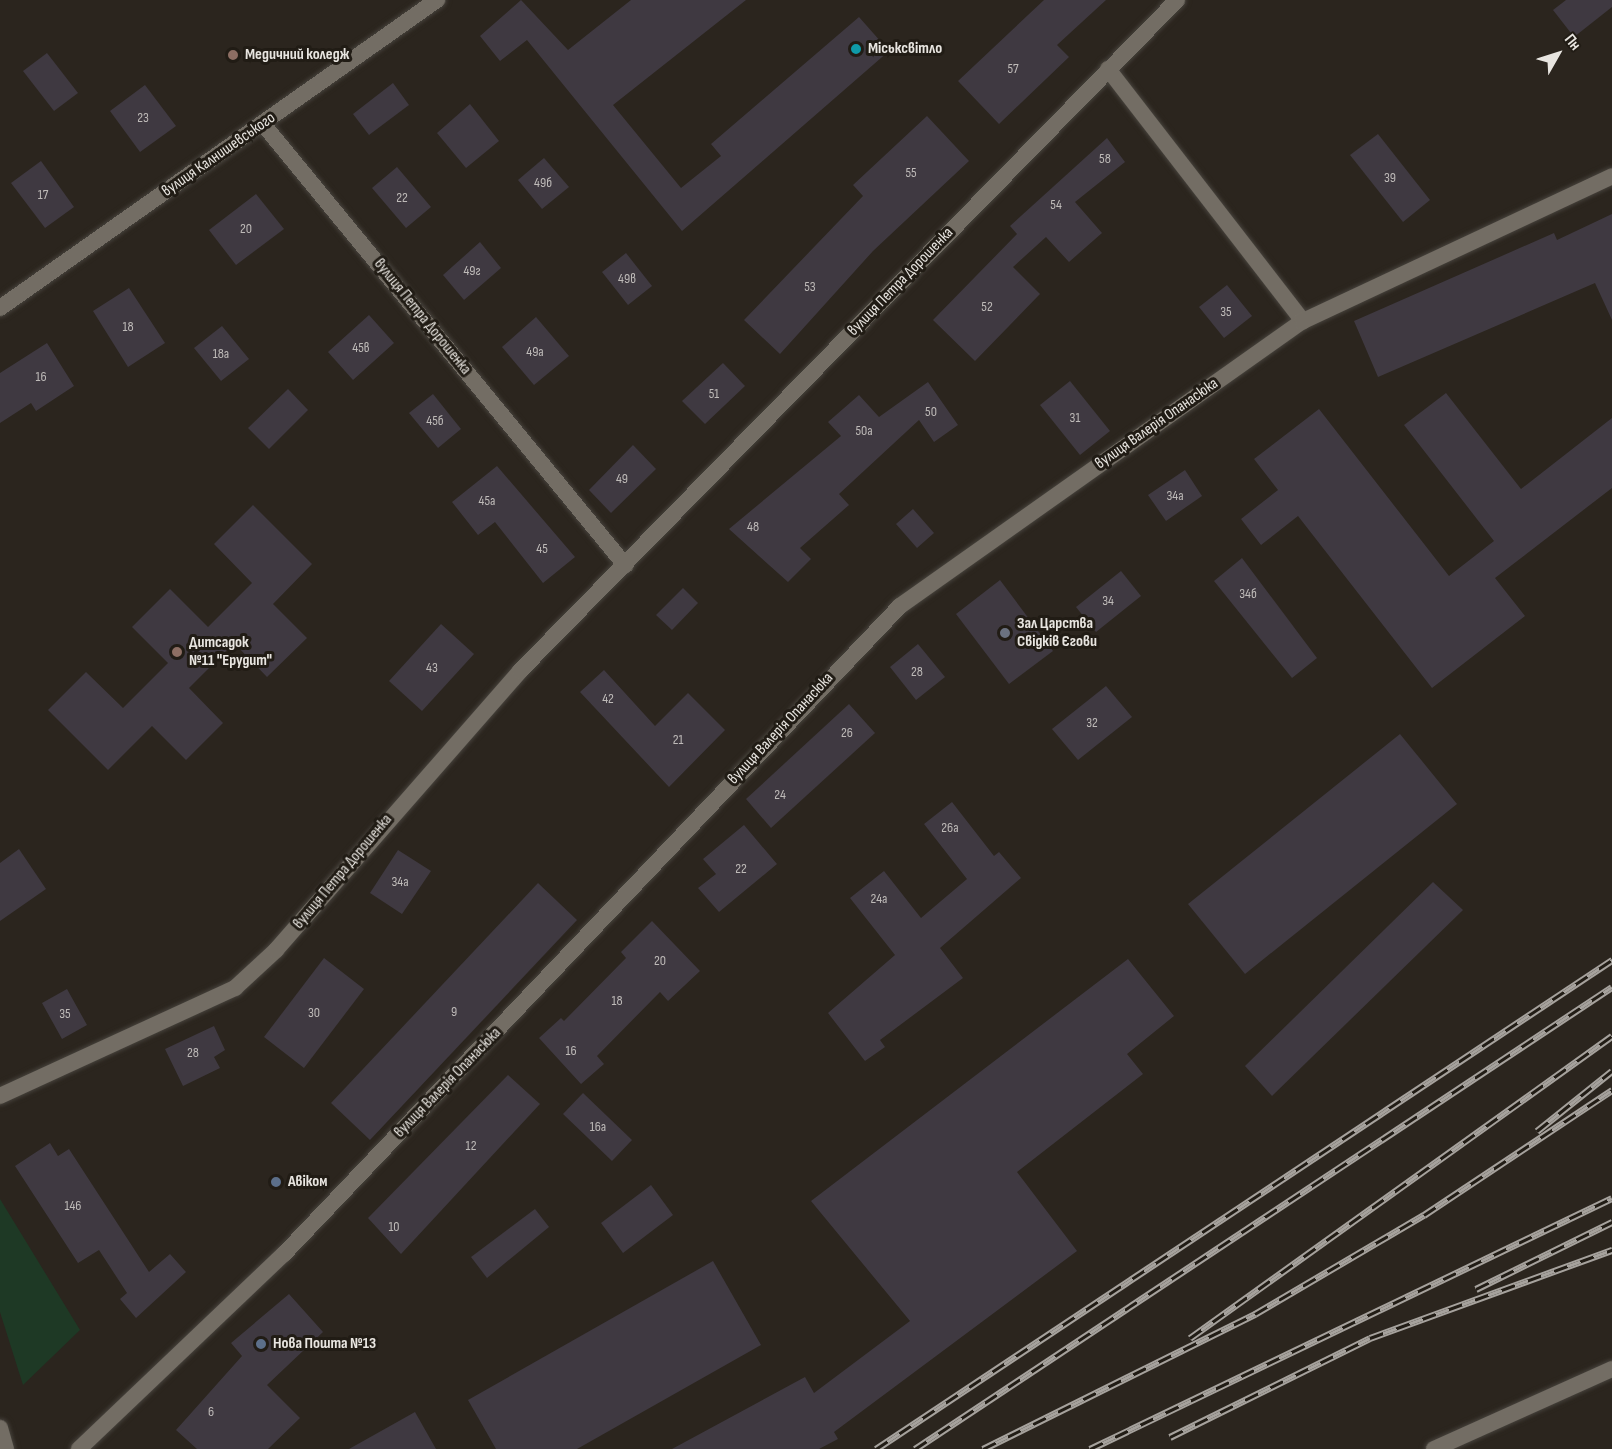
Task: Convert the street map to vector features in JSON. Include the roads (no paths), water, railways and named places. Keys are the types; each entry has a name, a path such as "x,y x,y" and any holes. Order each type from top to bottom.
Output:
{"street":[{"name":"вулиця Калнишевського","path":"0,308 437,0"},
{"name":"вулиця Петра Дорошенка","path":"0,1096 235,988 276,950 443,752 1177,0"},
{"path":"1108,69 1303,321"},
{"name":"вулиця Петра Дорошенка","path":"263,124 625,565"},
{"name":"вулиця Валерія Опанасюка","path":"79,1449 284,1254 900,606 1303,321 1612,176"},
{"path":"1434,1449 1612,1369"},
{"path":"0,1428 6,1449"}],"railway":[{"path":"876,1449 1612,960"},
{"path":"915,1449 1612,987"},
{"path":"1190,1338 1612,1036"},
{"path":"1537,1131 1612,1071"},
{"path":"983,1449 1255,1314 1424,1215 1612,1090"},
{"path":"1090,1449 1612,1198"},
{"path":"1476,1289 1612,1222"},
{"path":"1170,1437 1370,1338 1612,1250"}],"place":[{"name":"Міськсвітло","path":"856,49"},
{"name":"Медичний коледж","path":"233,55"},
{"name":"Зал Царства Свідків Єгови","path":"1005,633"},
{"name":"Дитсадок №11 \"Ерудит\"","path":"177,652"},
{"name":"Авіком","path":"276,1182"},
{"name":"Нова Пошта №13","path":"261,1344"}]}
